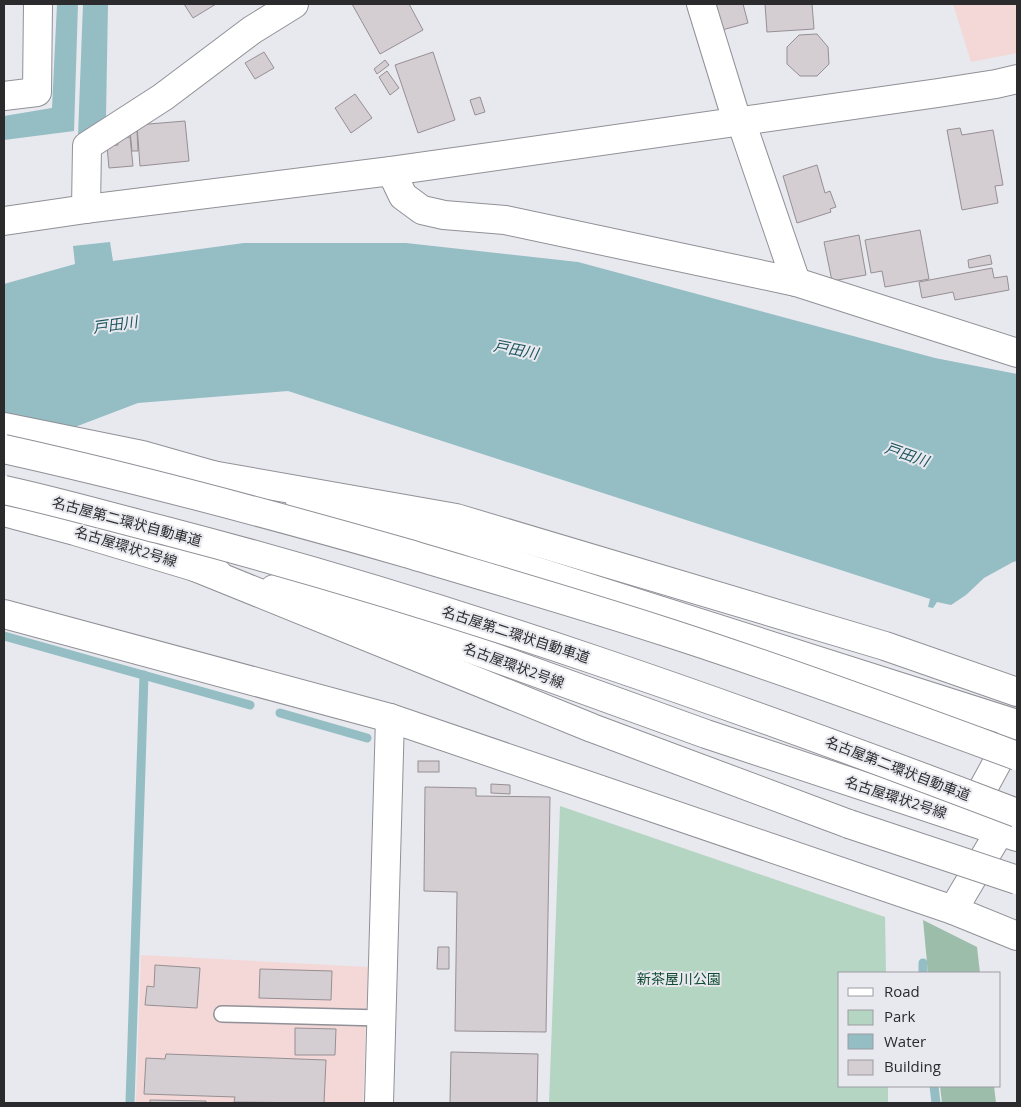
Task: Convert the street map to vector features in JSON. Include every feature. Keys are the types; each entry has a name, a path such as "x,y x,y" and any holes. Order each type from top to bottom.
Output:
{"main road":[{"path":"4,96 37,92 38,4"},
{"path":"86,209 87,146 164,96 252,30 294,4"},
{"path":"701,4 739,121 796,282"},
{"path":"4,221 391,171 996,84 1017,79"},
{"path":"391,171 403,196 422,210 444,215 505,220 796,282 1017,354"},
{"path":"4,427 142,455 432,538 1017,725 966,819"},
{"path":"4,449 265,512 505,583 676,635 872,702 1017,756"},
{"path":"206,474 456,518 885,646 1017,692"},
{"name":"名古屋第二環状自動車道","path":"4,490 254,554 458,615 659,681 855,751 1012,827"},
{"name":"名古屋環状2号線","path":"4,512 402,624 706,734 966,819 1012,827"},
{"path":"195,567 592,728 849,824 1017,880"},
{"path":"4,614 390,718 953,910 1017,936"},
{"path":"379,1103 390,718"},
{"path":"953,910 1012,827 1017,799"}],"lane":[{"path":"222,1014 382,1018"}],"shaded area":[{"path":"953,4 1017,4 1017,53 971,62"},
{"path":"141,955 368,967 363,1103 136,1103"}],"green space":[{"name":"新茶屋川公園","path":"560,806 885,917 886,972 838,972 838,1087 888,1087 888,1103 549,1103"},
{"path":"923,920 977,947 980,972 928,972"},
{"path":"940,1087 994,1087 996,1103 942,1103"}],"water":[{"path":"57,4 78,4 74,131 4,140 4,116 52,108"},
{"path":"83,4 108,4 106,117 78,136"},
{"name":"戸田川","path":"110,242 113,261 244,243 406,243 578,262 935,358 1017,374 1017,561 984,578 966,595 951,605 937,602 933,608 928,607 930,599 288,391 138,403 4,454 4,284 75,264 73,246"}],"building":[{"path":"184,4 216,4 193,18"},
{"path":"352,4 409,4 423,30 380,54"},
{"path":"715,4 743,4 748,23 722,30"},
{"path":"765,4 812,4 814,29 767,32"},
{"path":"817,34 828,47 829,64 817,76 800,76 787,64 787,47 799,35"},
{"path":"264,52 274,68 255,79 245,63"},
{"path":"433,52 455,120 418,133 395,65"},
{"path":"385,60 389,65 377,74 374,69"},
{"path":"387,71 399,88 390,95 379,77"},
{"path":"355,94 372,118 351,133 335,108"},
{"path":"480,97 485,112 475,115 470,100"},
{"path":"185,121 189,161 140,166 137,125"},
{"path":"960,128 962,135 993,130 1003,185 995,186 998,203 962,210 947,130"},
{"path":"130,131 137,131 138,151 132,151"},
{"path":"130,137 133,166 109,168 107,146 118,145 117,138"},
{"path":"817,165 825,193 830,191 836,207 830,209 831,212 797,223 783,176"},
{"path":"920,230 929,279 885,287 882,271 871,273 865,240"},
{"path":"859,235 866,275 832,281 824,242"},
{"path":"990,255 992,264 969,268 968,260"},
{"path":"992,268 994,278 1007,276 1009,290 955,300 953,292 922,298 919,282"},
{"path":"418,761 439,761 439,772 418,772"},
{"path":"491,784 510,785 510,794 491,793"},
{"path":"425,787 476,788 476,796 550,797 546,1032 455,1031 457,892 424,891"},
{"path":"438,947 449,947 449,969 437,969"},
{"path":"155,965 200,968 197,1008 145,1005 147,986 154,987"},
{"path":"260,969 332,971 331,1000 259,998"},
{"path":"295,1028 336,1029 335,1055 295,1055"},
{"path":"451,1052 538,1054 537,1103 450,1103"},
{"path":"166,1054 326,1060 324,1103 234,1102 235,1097 144,1094 146,1058 165,1059"},
{"path":"150,1100 206,1101 206,1103 150,1103"}],"waterway":[{"path":"4,636 250,705"},
{"path":"130,1103 144,675"},
{"path":"280,713 367,738"},
{"path":"923,963 923,972"},
{"path":"934,1087 936,1103"}]}
